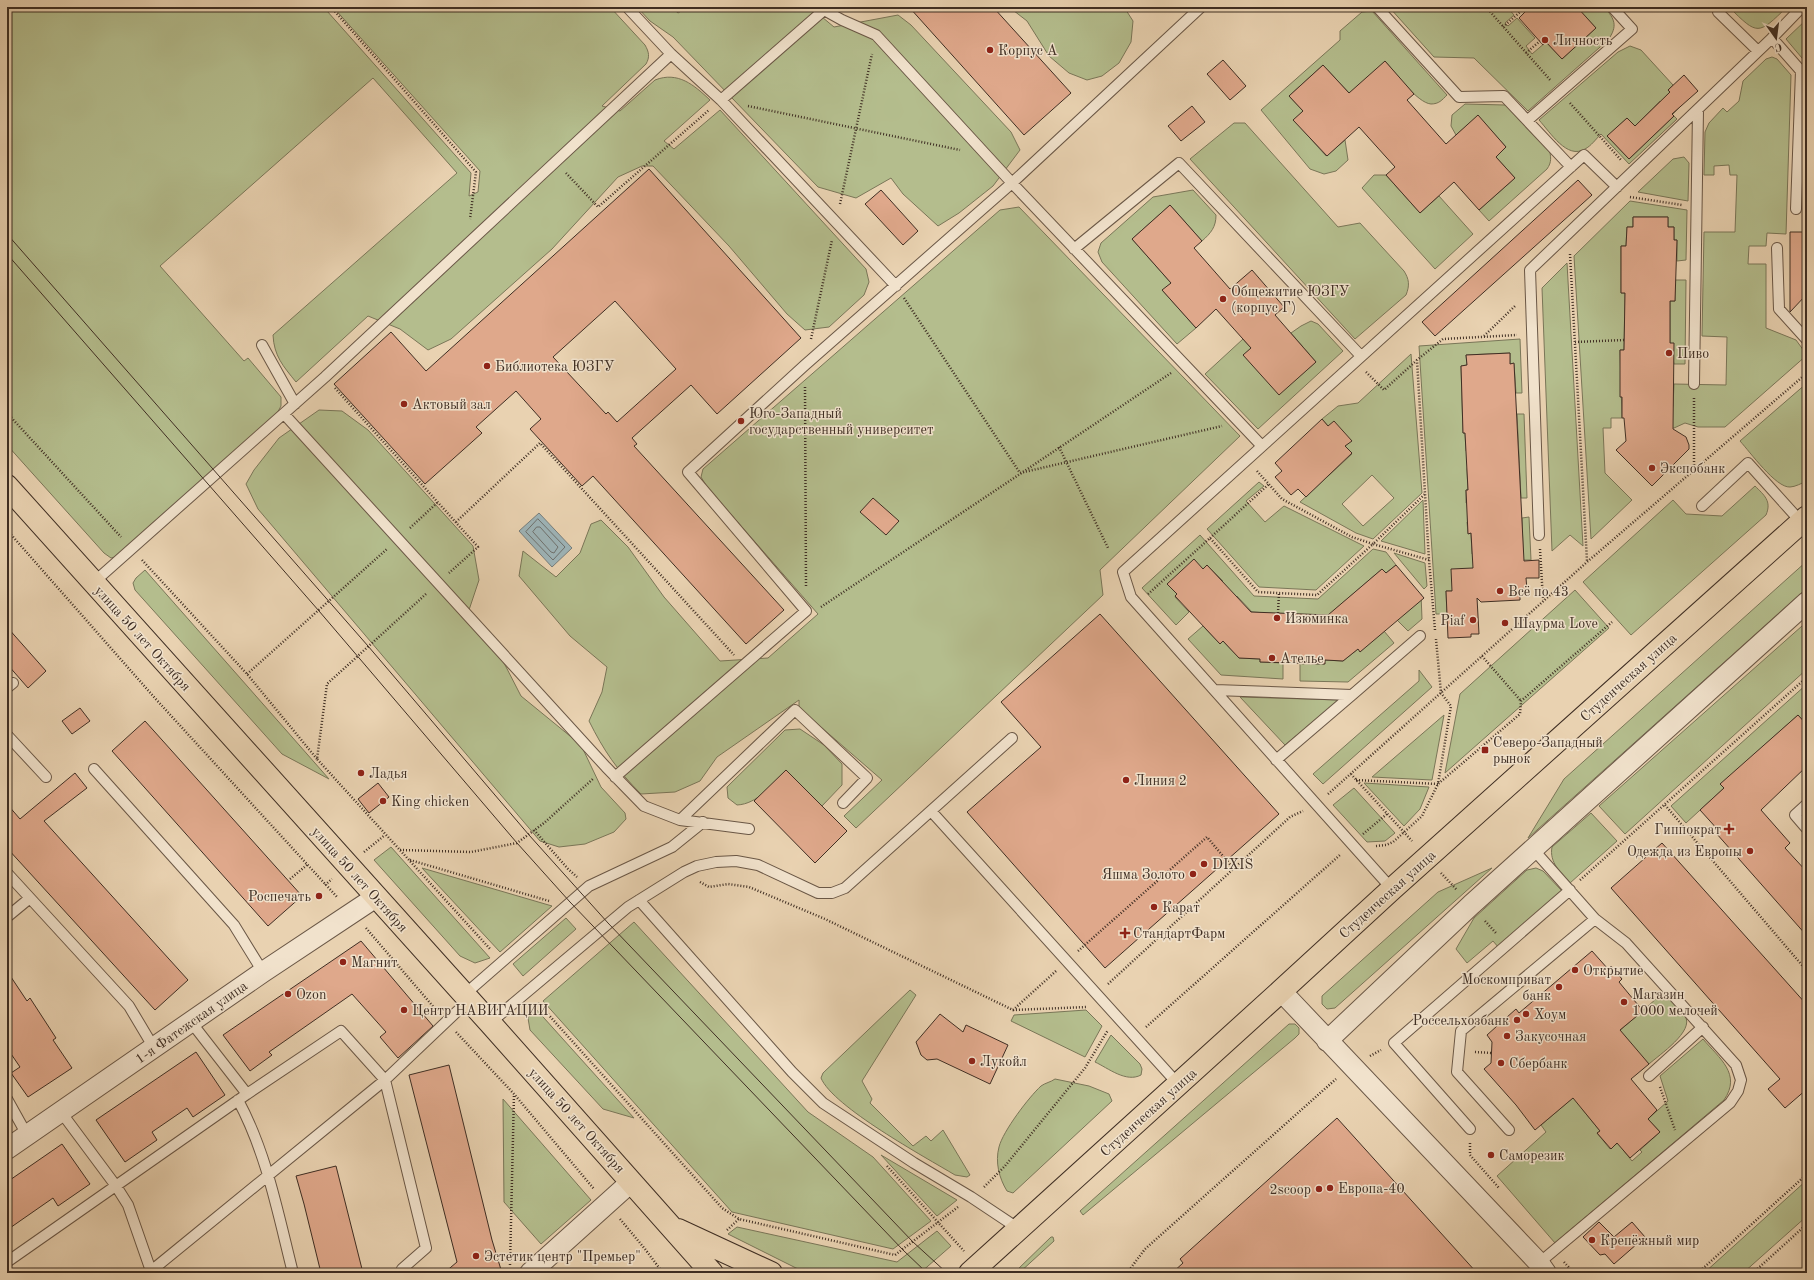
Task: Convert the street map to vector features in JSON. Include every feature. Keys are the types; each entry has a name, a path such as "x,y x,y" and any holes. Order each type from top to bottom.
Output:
{"main road":[{"name":"улица 50 лет Октября","path":"7,486 490,1023 712,1273"},
{"name":"Студенческая улица","path":"971,1272 1392,889 1804,519"},
{"path":"672,1227 771,1273"}],"street":[{"path":"1328,1041 1470,905 1807,602"},
{"name":"1-я Фатежская улица","path":"7,1149 263,972 376,897"},
{"path":"1281,991 1542,1268"},
{"path":"530,1273 631,1182"}],"lane":[{"path":"627,7 671,54 721,100 896,286"},
{"path":"615,777 806,611 688,472 805,366 1012,183 1201,7"},
{"path":"1377,7 1459,97 1504,96 1571,166"},
{"path":"1528,120 1632,29 1612,7"},
{"path":"1718,7 1718,12 1758,51"},
{"path":"1539,535 1530,270 1698,110 1802,7"},
{"path":"721,100 825,8 842,20 876,36 1074,249 1262,445"},
{"path":"1772,38 1801,71 1796,209"},
{"path":"93,583 325,377 671,54"},
{"path":"1694,384 1698,110"},
{"path":"1392,889 1131,597 1123,572 1584,154 1617,187"},
{"path":"1074,249 1179,163 1358,358"},
{"path":"1777,248 1779,309 1807,340"},
{"path":"262,345 294,404"},
{"path":"284,414 615,777 644,806 680,820 749,829"},
{"path":"1702,506 1748,463 1804,519"},
{"path":"1276,760 1420,636"},
{"path":"1215,690 1352,694"},
{"path":"680,820 795,710 867,778 843,803"},
{"path":"7,735 46,777"},
{"path":"490,1023 598,931 639,900 684,872 697,866 716,862 736,861 758,865 818,893 832,893 845,888 1012,738"},
{"path":"94,769 234,925 263,972"},
{"path":"1807,804 1795,815 1807,829"},
{"path":"931,811 1178,1084"},
{"path":"61,1112 116,1186 128,1205 151,1272 268,1174 385,1080 446,1021 466,998 502,962 589,886 672,847 703,822"},
{"path":"1533,849 1595,919 1626,943 1703,1027 1736,1065 1741,1080 1738,1091 1730,1103 1555,1251 1542,1268"},
{"path":"7,873 129,1006 154,1048"},
{"path":"1470,1129 1394,1043 1570,890"},
{"path":"7,918 30,898"},
{"path":"639,900 792,1072 823,1103 914,1163 972,1197 1019,1229"},
{"path":"1509,1130 1457,1072 1461,1031 1595,919"},
{"path":"191,1022 247,1094"},
{"path":"1652,1074 1703,1027"},
{"path":"7,1262 238,1100 341,1031 385,1080 426,1248 402,1269 405,1273"},
{"path":"7,1099 27,1135"},
{"path":"238,1100 250,1123 268,1174 294,1273"}],"path":[{"path":"331,7 476,172 467,245"},
{"path":"1504,27 1520,12"},
{"path":"806,611 805,366 876,36"},
{"path":"1526,53 1540,41"},
{"path":"1625,202 1631,196 1697,207"},
{"path":"1576,249 1570,254 1587,562"},
{"path":"896,286 1020,473 1239,422"},
{"path":"1358,358 1384,390 1443,339 1532,334"},
{"path":"1576,342 1624,340"},
{"path":"1373,846 1386,845 1394,842 1422,816 1438,784 1451,706 1441,693 1429,560 1417,360"},
{"path":"1351,774 1587,562 1807,373"},
{"path":"317,759 327,684 478,547 325,377"},
{"path":"1694,384 1694,470"},
{"path":"7,413 247,674 317,759 502,962"},
{"path":"456,522 540,444 736,656"},
{"path":"1060,447 1108,548"},
{"path":"1143,599 1269,484 1282,499 1352,536 1429,560"},
{"path":"1210,538 1258,592 1317,595 1374,544 1425,494"},
{"path":"247,674 438,502"},
{"path":"7,530 153,696 353,913 446,1021 514,1094 645,1249 663,1273"},
{"path":"1539,535 1543,601"},
{"path":"1278,613 1279,593"},
{"path":"1356,780 1438,784 1520,714 1521,701 1612,622"},
{"path":"1482,656 1521,701"},
{"path":"1570,890 1807,677"},
{"path":"1665,805 1807,971"},
{"path":"1364,840 1361,836 1387,814"},
{"path":"684,872 709,887 728,884 750,886 825,919 1013,1010 1092,1006 1109,983 1290,817"},
{"path":"1013,1010 1066,961 1207,837 1233,868"},
{"path":"528,992 722,1208 739,1219 895,1256 972,1197 1010,1160 1085,1068 1109,1029 1142,1030 1352,844"},
{"path":"410,860 557,903 563,908"},
{"path":"290,879 307,864"},
{"path":"1127,1273 1145,1249 1351,1065 1394,1043"},
{"path":"1652,1074 1680,1145"},
{"path":"510,1273 514,1094"},
{"path":"1470,1129 1470,1155 1502,1191"},
{"path":"1698,1273 1807,1174"},
{"path":"1753,1273 1807,1224"},
{"path":"1555,1251 1574,1273"}],"green space":[{"path":"7,7 327,7 327,11 471,173 469,196 478,192 480,171 333,7 610,7 645,45 648,52 648,57 646,64 602,106 620,111 655,80 663,78 678,78 692,85 710,100 664,141 674,149 720,110 866,269 869,282 864,295 829,327 805,330 787,314 729,246 653,166 642,166 618,177 552,249 451,339 428,350 400,329 368,316 296,382 283,366 277,355 273,335 457,173 373,78 160,266 244,361 248,358 281,397 281,406 275,417 119,556 111,558 104,553 7,445"},
{"path":"637,7 671,7 678,13 688,7 817,7 816,12 834,27 898,15 911,25 1011,132 1020,150 993,186 959,213 938,226 903,194 891,178 856,198 818,187 673,37 650,21"},
{"path":"1009,7 1124,7 1133,21 1131,42 1119,63 1102,76 1087,80 1069,73 1049,56 1027,21"},
{"path":"1389,7 1507,7 1514,15 1505,23 1508,26 1517,18 1535,38 1526,46 1532,54 1546,42 1562,59 1596,28 1579,10 1582,7 1604,7 1613,19 1614,27 1608,40 1528,111 1474,58 1434,57"},
{"path":"1729,7 1787,7 1770,23 1764,27 1758,28 1752,27 1746,23"},
{"path":"1372,11 1447,95 1436,103 1431,104 1425,102 1413,93 1385,61 1351,95 1323,65 1289,96 1303,111 1294,120 1326,156 1345,140 1348,160 1336,171 1324,174 1310,169 1261,110 1340,40 1340,31 1362,12"},
{"path":"1807,19 1807,64 1786,39"},
{"path":"1630,46 1641,50 1673,85 1668,90 1681,106 1673,114 1660,101 1635,126 1627,118 1608,136 1629,159 1674,116 1677,119 1629,164 1601,134 1585,149 1572,151 1565,148 1539,120 1618,52"},
{"path":"1772,57 1777,59 1791,75 1786,234 1767,233 1766,246 1749,246 1748,264 1766,264 1766,328 1796,340 1807,355 1725,427 1698,427 1685,423 1674,428 1664,428 1673,406 1674,384 1726,385 1727,337 1702,336 1704,232 1735,232 1737,175 1730,175 1729,165 1714,166 1714,175 1704,175 1705,132 1709,123 1723,108 1727,112 1739,101 1743,81 1766,59"},
{"path":"1465,104 1505,105 1549,148 1550,151 1551,157 1547,169 1489,221 1479,210 1515,178 1496,157 1506,147 1478,116 1456,135 1451,126 1452,115"},
{"path":"1234,123 1245,123 1338,227 1360,223 1406,274 1408,279 1408,288 1406,295 1355,339 1190,159"},
{"path":"1684,157 1689,163 1688,201 1638,192 1673,159"},
{"path":"1374,175 1386,175 1420,213 1439,196 1473,234 1435,269 1362,188"},
{"path":"1193,190 1216,215 1212,230 1202,241 1170,205 1132,239 1171,283 1163,291 1196,328 1177,344 1102,262 1098,252 1101,243 1153,197"},
{"path":"1805,192 1807,192 1807,232 1804,232"},
{"path":"1630,201 1687,210 1686,260 1677,261 1677,240 1674,240 1674,227 1668,227 1668,217 1633,217 1633,227 1627,227 1626,246 1621,246 1621,293 1625,293 1624,350 1620,350 1622,418 1611,418 1611,428 1603,428 1605,473 1632,500 1591,539 1574,256"},
{"path":"1019,207 1240,436 1100,570 1103,595 856,828 844,816 882,780 799,708 799,700 717,757 700,781 675,792 641,794 612,760 589,721 602,692 607,667 570,636 519,576 523,551 556,577 580,553 591,524 601,520 628,547 664,597 720,661 768,658 818,614 707,487 701,477 703,469 1000,210"},
{"path":"1567,263 1583,546 1570,535 1552,551 1542,288"},
{"path":"1675,280 1686,280 1685,364 1674,364 1670,343 1670,301 1675,301"},
{"path":"1311,321 1318,324 1343,351 1258,429 1205,374 1243,339 1251,348 1244,355 1279,394 1316,362 1291,333"},
{"path":"1520,339 1522,393 1516,393 1514,364 1510,364 1510,353 1466,355 1467,365 1461,366 1463,433 1465,433 1466,451 1472,451 1467,469 1468,490 1466,490 1466,503 1469,503 1470,521 1467,522 1468,533 1471,533 1472,554 1479,554 1479,562 1452,591 1446,591 1447,614 1436,614 1419,346"},
{"path":"1411,354 1422,493 1373,539 1356,533 1300,502 1352,454 1345,446 1351,441 1328,426 1322,419 1338,406 1358,403","holes":["1372,475 1394,498 1363,526 1342,504"]},
{"path":"1807,383 1807,481 1796,486 1784,486 1771,476 1740,441"},
{"path":"319,410 342,411 368,430 473,546 479,580 466,619 504,663 521,696 581,745 601,787 625,813 626,819 614,832 585,844 559,847 540,841 258,509 246,484 254,470 279,438"},
{"path":"1517,414 1524,414 1527,498 1521,498"},
{"path":"1259,482 1264,486 1246,501 1265,522 1284,506 1364,546 1316,590 1259,587 1207,529"},
{"path":"1755,486 1764,495 1768,502 1768,510 1766,515 1631,635 1583,582 1673,500 1686,514 1722,516"},
{"path":"1423,500 1425,554 1381,541"},
{"path":"1529,517 1531,560 1519,560 1523,551 1522,518"},
{"path":"1200,535 1254,596 1318,599 1373,549 1386,552 1396,565 1386,573 1382,569 1332,612 1337,618 1252,612 1237,596 1235,598 1221,583 1223,581 1207,565 1203,569 1167,584 1177,594 1175,597 1189,612 1176,625 1142,588"},
{"path":"1394,553 1425,563 1427,586 1424,589"},
{"path":"1807,561 1807,588 1528,838 1564,779"},
{"path":"145,570 329,779 282,754 135,590 133,583"},
{"path":"1575,590 1609,628 1445,773 1460,694"},
{"path":"1421,594 1422,619 1408,631 1397,620"},
{"path":"1807,625 1807,669 1625,834 1599,806 1802,626"},
{"path":"1203,626 1220,644 1223,641 1239,658 1260,659 1260,662 1283,663 1283,679 1221,675 1188,639"},
{"path":"1384,631 1394,643 1348,682 1300,681 1300,664 1324,664 1325,660 1343,661 1358,649 1360,651"},
{"path":"1419,670 1432,687 1323,784 1313,774 1419,681"},
{"path":"1807,684 1807,717 1803,720 1798,715 1721,784 1724,788 1686,823 1671,806"},
{"path":"1240,697 1339,700 1285,745"},
{"path":"1444,715 1432,780 1372,777"},
{"path":"800,729 824,745 842,764 842,785 822,806 786,770 770,787 752,801 737,805 728,798 727,787 785,730"},
{"path":"1364,783 1429,787 1420,809 1404,826"},
{"path":"1354,788 1395,833 1385,841 1367,842 1333,805"},
{"path":"1591,813 1617,841 1570,883 1554,863 1552,858 1552,847"},
{"path":"391,847 490,958 475,963 460,956 374,860"},
{"path":"422,868 552,906 500,952"},
{"path":"1492,868 1335,1008 1327,1009 1322,1004 1322,996 1438,892"},
{"path":"1536,868 1543,871 1562,891 1499,948 1493,941 1467,963 1456,949 1474,918 1527,870"},
{"path":"566,918 576,929 523,976 513,964"},
{"path":"634,922 808,1112 873,1157 931,1221 893,1249 732,1212 543,1001"},
{"path":"910,990 916,995 862,1081 872,1099 870,1103 913,1146 926,1136 931,1141 943,1130 970,1175 967,1177 955,1175 881,1131 843,1103 829,1090 821,1078 823,1073"},
{"path":"1664,992 1681,1010 1687,1022 1681,1035 1649,1064 1617,1033"},
{"path":"535,1008 634,1118 603,1109 530,1030 528,1018"},
{"path":"1086,1010 1102,1026 1085,1057 1011,1021 1014,1015"},
{"path":"1289,1024 1295,1024 1299,1028 1299,1034 1295,1038 1083,1215 1080,1211"},
{"path":"1111,1035 1140,1064 1142,1069 1141,1075 1135,1077 1123,1076 1095,1062"},
{"path":"1703,1039 1721,1060 1729,1074 1731,1082 1729,1091 1724,1100 1555,1243 1497,1176 1546,1132 1541,1125 1575,1096 1583,1110 1600,1131 1597,1133 1610,1149 1620,1141 1624,1151 1632,1161 1642,1152 1640,1150 1660,1132 1648,1119 1668,1101 1660,1076"},
{"path":"1055,1079 1089,1086 1109,1094 1112,1101 1013,1193 1007,1191 1000,1175 997,1158 1001,1140 1030,1098 1041,1086"},
{"path":"503,1099 591,1200 541,1244 504,1202"},
{"path":"881,1155 957,1200 937,1216"},
{"path":"1807,1180 1807,1216 1743,1273 1704,1273"},
{"path":"737,1227 897,1262 937,1231 951,1246 920,1273 806,1273 728,1234"},
{"path":"1051,1237 1053,1237 1054,1241 1019,1273 1016,1271"}],"water":[{"path":"539,513 572,548 552,567 519,531"}],"building":[{"name":"Корпус А","path":"909,7 993,7 1071,93 1024,135"},
{"path":"1530,7 1577,7 1596,28 1562,59 1546,42 1543,45 1519,18"},
{"path":"1223,60 1246,86 1230,100 1207,74"},
{"path":"1385,61 1414,94 1407,100 1446,144 1478,115 1506,147 1496,157 1515,178 1479,210 1454,182 1420,213 1386,175 1395,167 1359,127 1327,156 1293,120 1303,111 1289,96 1323,65 1349,93"},
{"path":"1684,75 1698,91 1672,114 1674,116 1629,159 1607,136 1627,118 1635,126 1670,92 1668,90"},
{"path":"1192,106 1205,122 1181,141 1168,126"},
{"path":"649,169 801,338 717,414 691,385 632,438 637,444 634,446 784,610 746,644 593,476 582,486 530,429 541,419 516,391 476,427 482,433 425,484 334,384 391,332 426,371","holes":["615,301 676,369 617,422 608,412 606,414 553,357"]},
{"path":"1578,180 1592,195 1435,336 1422,322"},
{"path":"881,190 918,231 903,245 865,204"},
{"name":"Общежитие ЮЗГУ (корпус Г)","path":"1170,205 1202,241 1194,248 1230,289 1252,270 1284,307 1275,315 1316,362 1279,395 1243,355 1251,348 1216,309 1196,328 1162,290 1171,283 1132,239"},
{"path":"1633,217 1668,217 1668,227 1674,227 1674,240 1677,240 1675,301 1670,301 1670,343 1674,343 1673,429 1686,437 1689,449 1652,486 1616,450 1626,441 1624,418 1622,418 1622,397 1620,397 1620,350 1624,350 1625,293 1621,293 1621,246 1626,246 1627,227 1633,227"},
{"path":"1790,232 1807,232 1807,294 1790,312"},
{"path":"1510,353 1510,364 1514,363 1524,561 1539,560 1539,578 1526,578 1527,590 1520,591 1520,600 1481,602 1477,598 1479,634 1471,634 1471,637 1448,638 1446,591 1452,591 1451,569 1473,568 1471,533 1468,534 1466,490 1468,490 1465,433 1463,433 1461,366 1467,365 1466,355"},
{"path":"1322,419 1328,426 1334,421 1352,441 1345,446 1352,453 1306,497 1298,489 1291,495 1275,477 1282,471 1275,463"},
{"path":"873,498 899,521 886,535 860,512"},
{"path":"1194,559 1203,569 1207,565 1251,612 1328,615 1382,569 1386,573 1396,565 1424,598 1360,652 1358,649 1343,661 1325,660 1325,664 1260,662 1260,659 1239,658 1223,641 1220,644 1175,596 1177,594 1167,584"},
{"name":"Линия 2","path":"1100,614 1279,814 1105,968 967,812 1041,747 1001,702"},
{"path":"7,627 46,671 28,688 7,664"},
{"path":"80,708 90,721 72,734 62,721"},
{"path":"1798,715 1807,725 1807,766 1761,810 1790,843 1785,848 1807,872 1807,936 1716,833 1719,831 1700,810 1724,788 1720,784"},
{"path":"145,721 302,896 268,926 112,751"},
{"path":"786,770 847,831 815,863 754,801"},
{"path":"75,773 87,788 44,821 188,980 155,1010 7,848 7,804 20,819"},
{"path":"378,783 389,797 369,813 358,799"},
{"path":"1662,843 1807,1005 1807,1089 1785,1108 1768,1089 1780,1079 1611,888"},
{"path":"361,941 433,1026 398,1058 380,1037 386,1032 352,994 269,1052 272,1055 250,1071 223,1035"},
{"path":"1592,951 1608,969 1611,966 1622,979 1619,982 1643,1011 1620,1030 1649,1064 1631,1079 1657,1110 1648,1119 1660,1132 1630,1158 1617,1143 1611,1149 1597,1133 1600,1131 1573,1098 1535,1130 1516,1105 1484,1069 1491,1063 1492,1042 1487,1035 1516,1009 1519,1013"},
{"path":"7,971 27,1001 30,998 56,1038 53,1040 72,1068 28,1097 11,1073 20,1067 7,1048"},
{"path":"940,1014 963,1032 966,1025 1008,1045 990,1084 937,1059 927,1060 921,1055 916,1042"},
{"path":"196,1052 225,1095 193,1117 187,1108 152,1132 157,1140 125,1162 96,1120"},
{"path":"449,1065 492,1240 502,1273 444,1273 457,1262 409,1075"},
{"name":"Европа-40","path":"1337,1118 1477,1273 1172,1273 1183,1263 1180,1259"},
{"path":"62,1144 90,1184 58,1206 53,1198 7,1230 7,1182"},
{"path":"336,1166 363,1273 321,1273 296,1176"},
{"path":"1599,1222 1614,1237 1632,1222 1645,1237 1614,1264 1605,1254 1600,1255 1583,1237"}],"tram line":[{"path":"7,234 368,646 529,835 608,923 913,1242 947,1273"},
{"path":"7,254 319,611 517,843 570,902 903,1250 927,1273"}],"place":[{"name":"Личность","path":"1545,40"},
{"name":"Корпус А","path":"990,50"},
{"name":"Общежитие ЮЗГУ (корпус Г)","path":"1223,299"},
{"name":"Пиво","path":"1669,353"},
{"name":"Библиотека ЮЗГУ","path":"487,366"},
{"name":"Актовый зал","path":"404,404"},
{"name":"Юго-Западный государственный университет","path":"741,421"},
{"name":"Экспобанк","path":"1652,468"},
{"name":"Всё по 43","path":"1500,591"},
{"name":"Изюминка","path":"1277,618"},
{"name":"Piaf","path":"1473,620"},
{"name":"Шаурма Love","path":"1505,623"},
{"name":"Ателье","path":"1272,658"},
{"name":"Северо-Западный рынок","path":"1485,750"},
{"name":"Ладья","path":"361,773"},
{"name":"Линия 2","path":"1126,780"},
{"name":"King chicken","path":"383,801"},
{"name":"Гиппократ","path":"1729,829"},
{"name":"Одежда из Европы","path":"1750,851"},
{"name":"DIXIS","path":"1204,864"},
{"name":"Яшма Золото","path":"1193,874"},
{"name":"Роспечать","path":"319,896"},
{"name":"Карат","path":"1154,907"},
{"name":"СтандартФарм","path":"1125,933"},
{"name":"Магнит","path":"343,962"},
{"name":"Открытие","path":"1575,970"},
{"name":"Москомприват банк","path":"1559,987"},
{"name":"Ozon","path":"288,994"},
{"name":"Магазин 1000 мелочей","path":"1624,1002"},
{"name":"Центр НАВИГАЦИИ","path":"404,1010"},
{"name":"Хоум","path":"1526,1014"},
{"name":"Россельхозбанк","path":"1517,1020"},
{"name":"Закусочная","path":"1507,1036"},
{"name":"Лукойл","path":"972,1061"},
{"name":"Сбербанк","path":"1501,1063"},
{"name":"Саморезик","path":"1491,1155"},
{"name":"Европа-40","path":"1330,1188"},
{"name":"2scoop","path":"1319,1189"},
{"name":"Крепёжный мир","path":"1592,1240"},
{"name":"Эстетик центр \"Премьер\"","path":"476,1256"}]}
